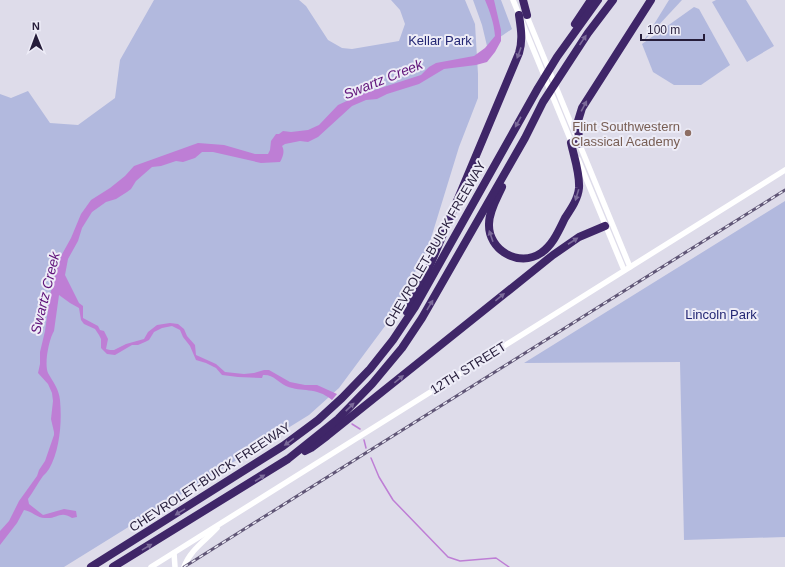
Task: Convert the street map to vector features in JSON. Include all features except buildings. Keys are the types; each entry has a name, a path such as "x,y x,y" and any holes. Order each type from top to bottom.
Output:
{"highway":[{"path":"393,340 431,263 519,53 522,44 522,0"},
{"path":"557,58 579,16 591,0"},
{"name":"CHEVROLET-BUICK FREEWAY","path":"91,567 257,463 299,434 332,408 370,369 393,340 427,286 538,88 557,58 598,0"},
{"name":"CHEVROLET-BUICK FREEWAY","path":"114,567 288,459 349,408 384,371 402,348 431,303 525,138 543,102 588,33 614,0"},
{"path":"525,138 493,206 489,223 491,237 496,246 508,255 518,258 532,257 544,250 553,240 574,202 578,194 579,185 575,143 578,121 582,108 651,0"},
{"path":"288,459 311,448 327,436 553,255 579,237 605,226"}],"street":[{"path":"513,0 523,15 575,143 605,226 624,270"},
{"path":"575,143 609,216 630,267"},
{"name":"12TH STREET","path":"151,567 785,170"},
{"path":"605,226 608,222 609,216"},
{"path":"184,567 189,556 195,549 223,522"},
{"path":"174,553 174,567"}],"green space":[{"path":"154,0 299,0 306,6 328,40 342,48 352,49 399,41 405,24 400,10 391,0 465,0 475,24 478,98 459,147 428,248 388,322 339,388 309,415 64,567 0,567 0,94 11,98 28,91 50,123 78,125 115,98 120,60"},
{"name":"Kellar Park","path":"473,0 501,0 512,29 487,46 482,25"},
{"path":"669,0 682,0 643,42"},
{"path":"716,0 746,0 774,46 747,62 712,2"},
{"path":"694,7 699,9 730,65 701,85 674,85 653,72 642,44"},
{"name":"Lincoln Park","path":"785,201 785,537 684,540 680,362 524,363"}],"shaded area":[{"path":"485,0 494,0 501,30 501,41 487,62 444,69 419,84 387,94 377,99 366,100 352,106 318,137 308,142 300,141 282,146 283,154 280,162 261,163 213,152 202,152 195,158 183,162 176,161 161,166 152,167 136,181 127,192 116,199 106,202 92,212 82,228 78,241 68,259 65,275 79,303 83,306 83,318 98,326 100,330 104,331 108,339 106,349 114,350 126,344 144,339 148,332 157,325 170,323 178,324 184,329 187,336 195,345 196,355 216,364 225,372 244,374 269,370 290,382 305,385 317,385 337,394 332,400 314,391 286,386 273,377 267,375 263,375 262,378 222,375 216,368 196,360 190,346 180,330 172,326 162,328 154,332 149,340 138,345 132,345 115,355 107,354 101,348 101,339 95,329 84,324 81,320 79,308 59,295 54,331 49,345 47,358 48,373 56,386 61,409 58,445 49,469 28,499 29,504 43,515 64,509 76,511 77,517 72,518 62,515 42,518 24,510 17,523 0,545 0,531 9,521 19,501 37,476 45,461 54,435 51,419 53,401 52,393 48,384 38,373 40,352 45,331 50,295 61,256 71,238 81,214 91,200 110,188 125,176 134,166 198,143 224,145 255,154 268,154 271,141 276,134 283,131 291,132 308,130 319,125 338,105 362,94 421,75 429,67 436,63 474,56 485,48 495,36 492,18"}],"waterway":[{"path":"352,424 360,429"},
{"path":"364,440 366,448"},
{"path":"371,458 379,477 393,500 448,557 460,561 496,558 509,567"}],"railway":[{"path":"184,567 785,190"}],"place":[{"name":"Flint Southwestern Classical Academy","path":"688,133"}],"water label":[{"name":"Swartz Creek","path":"383,79"},
{"name":"Swartz Creek","path":"45,293"}]}
